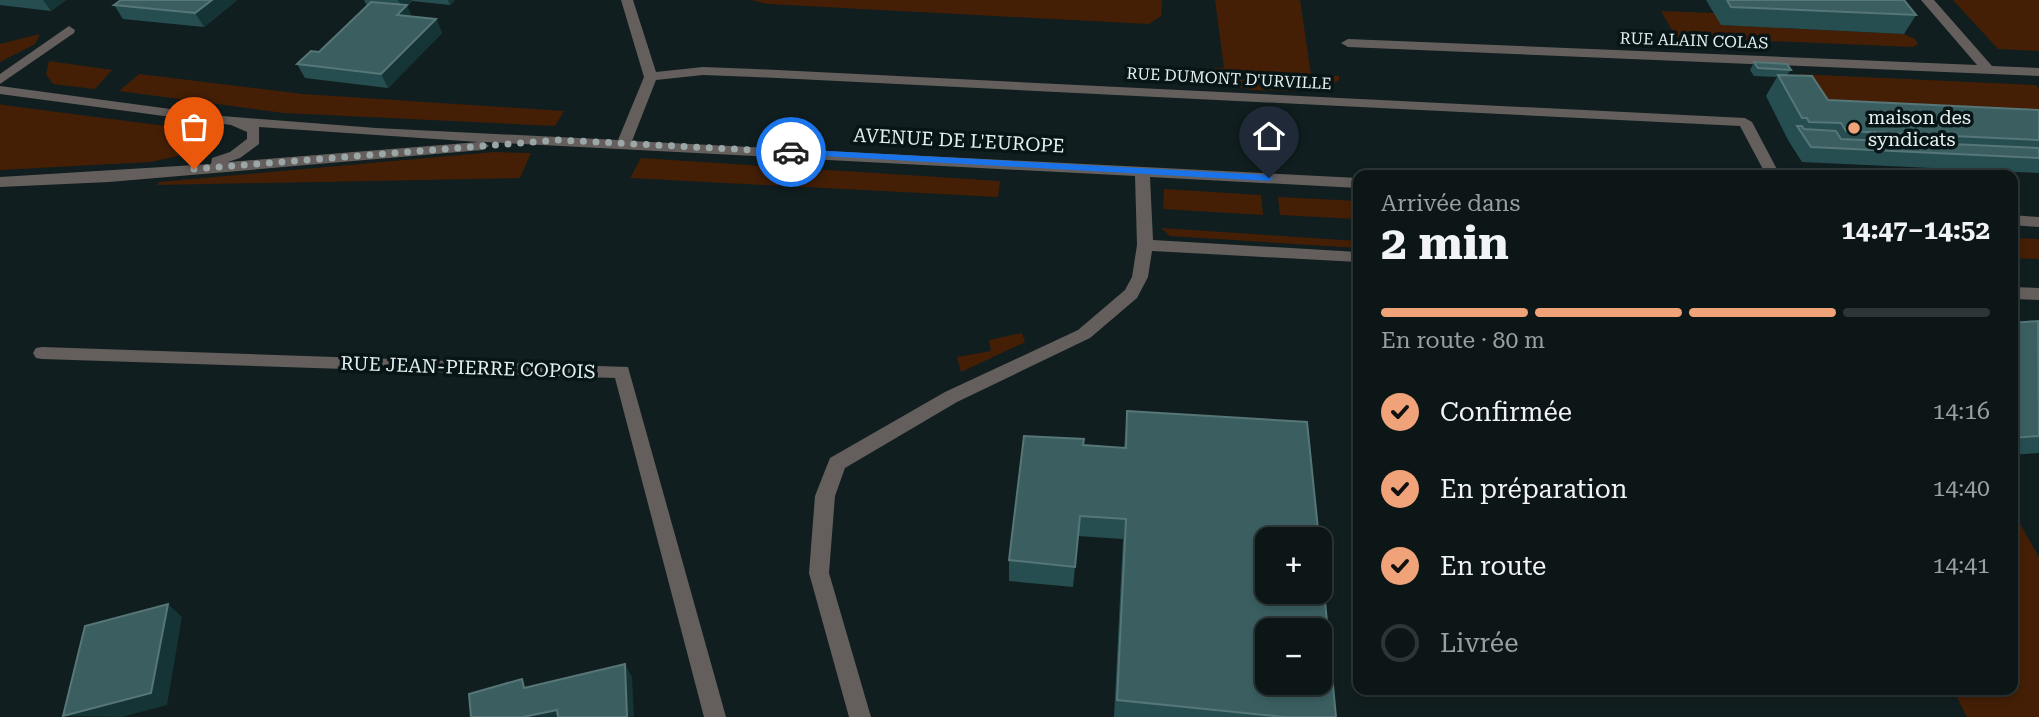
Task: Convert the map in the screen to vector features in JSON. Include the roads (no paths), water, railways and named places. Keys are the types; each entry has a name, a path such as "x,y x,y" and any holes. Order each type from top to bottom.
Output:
{"street":[{"path":"624,143 651,77 627,0"},
{"path":"1927,0 1989,70"},
{"path":"0,80 69,30"},
{"name":"RUE ALAIN COLAS","path":"1348,43 2039,72"},
{"name":"RUE DUMONT D'URVILLE","path":"651,77 704,71 742,72 1745,122 1770,170"},
{"path":"0,90 232,120 376,132 558,140"},
{"path":"194,169 235,155 254,141 254,130 232,120"},
{"path":"0,182 109,177 558,140"},
{"name":"AVENUE DE L'EUROPE","path":"558,140 1353,183"},
{"path":"860,717 819,572 825,496 837,463 951,397 1084,334 1131,294 1140,277 1145,245 1142,171"},
{"path":"2018,220 2039,222"},
{"path":"1145,245 1353,257"},
{"path":"2018,293 2039,294"},
{"name":"RUE JEAN-PIERRE COPOIS","path":"41,353 622,372 715,717"}],"place":[{"name":"maison des syndicats","path":"1854,128"}]}
